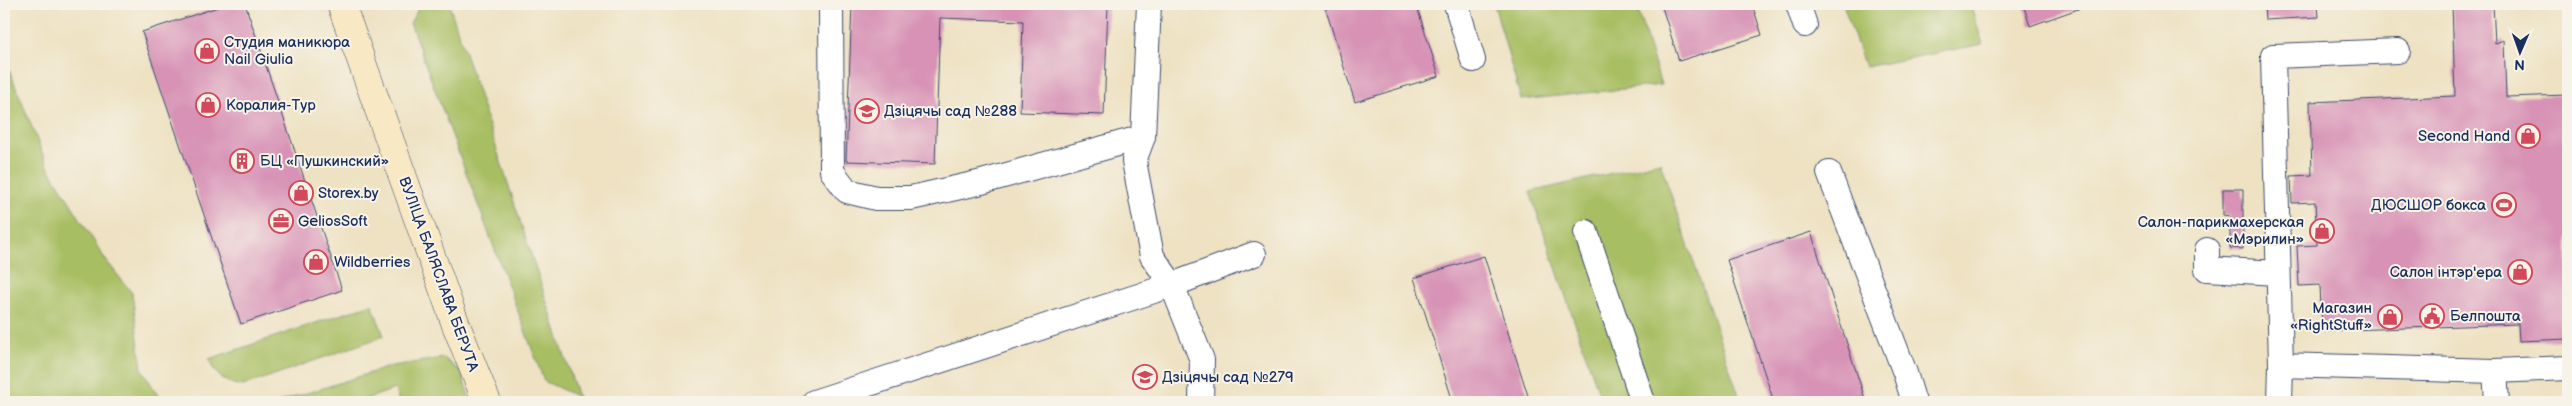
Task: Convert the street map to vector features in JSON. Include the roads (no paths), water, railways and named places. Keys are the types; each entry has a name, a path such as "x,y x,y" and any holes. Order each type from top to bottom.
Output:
{"street":[{"name":"ВУЛІЦА БАЛЯСЛАВА БЕРУТА","path":"341,4 456,325 488,402"}],"lane":[{"path":"832,4 832,171 847,191 876,198 911,198 978,183 1143,136"},
{"path":"1149,4 1143,136 1134,161 1152,256 1172,285 1202,360 1201,402"},
{"path":"1456,4 1473,60"},
{"path":"2280,402 2281,365 2273,56 2398,51"},
{"path":"1829,174 1905,372 1914,402"},
{"path":"1586,232 1643,402"},
{"path":"2207,250 2207,270 2278,273"},
{"path":"814,402 1172,285 1254,254"},
{"path":"2281,365 2495,371 2568,368"},
{"path":"2495,371 2497,402"}],"place":[{"name":"Студия маникюра Nail Giulia","path":"207,51"},
{"name":"Коралия-Тур","path":"208,105"},
{"name":"Дзіцячы сад №288","path":"867,111"},
{"name":"Second Hand","path":"2528,136"},
{"name":"БЦ «Пушкинский»","path":"242,161"},
{"name":"Storex.by","path":"301,193"},
{"name":"ДЮСШOP бокса","path":"2504,205"},
{"name":"GeliosSoft","path":"281,221"},
{"name":"Салон-парикмахерская «Мэрилин»","path":"2322,231"},
{"name":"Wildberries","path":"316,262"},
{"name":"Салон інтэр'ера","path":"2520,272"},
{"name":"Белпошта","path":"2432,316"},
{"name":"Магазин «RightStuff»","path":"2390,317"},
{"name":"Дзіцячы сад №279","path":"1145,377"}]}
